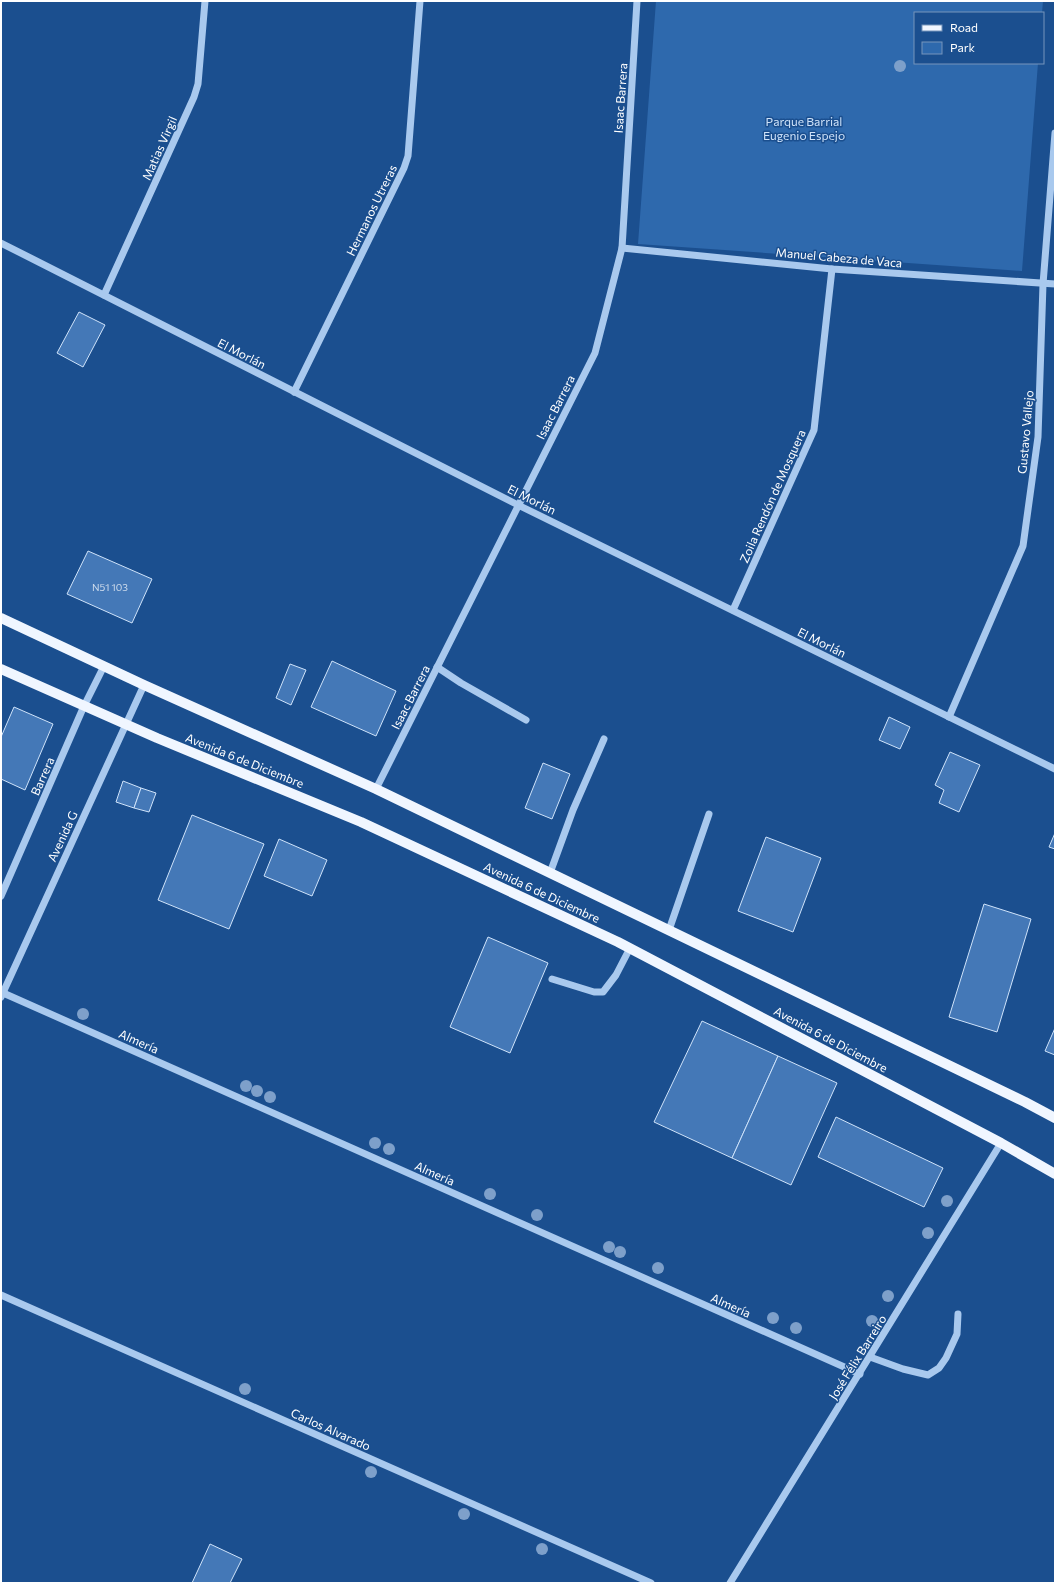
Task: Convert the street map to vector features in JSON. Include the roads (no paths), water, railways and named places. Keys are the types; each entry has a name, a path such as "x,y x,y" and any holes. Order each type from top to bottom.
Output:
{"main road":[{"name":"Avenida 6 de Diciembre","path":"1,618 144,685 376,789 1055,1118"},
{"name":"Avenida 6 de Diciembre","path":"1,669 126,724 361,822 630,948 1002,1143 1055,1174"}],"street":[{"name":"Matias Virgil","path":"104,295 194,96 198,84 205,1"},
{"name":"Hermanos Utreras","path":"294,392 404,168 408,156 420,1"},
{"name":"Isaac Barrera","path":"376,789 595,352 622,248 637,1"},
{"name":"Gustavo Vallejo","path":"949,717 1023,546 1038,437 1043,284 1055,134"},
{"name":"El Morlán","path":"1,244 518,505 1055,770"},
{"name":"Manuel Cabeza de Vaca","path":"622,248 832,269 1055,284"},
{"name":"Zoila Rendón de Mosquera","path":"733,610 814,430 832,269"},
{"name":"Barrera","path":"1,896 84,706 104,666"},
{"path":"437,667 461,683 526,720"},
{"name":"Avenida G","path":"2,994 144,685"},
{"path":"550,873 573,810 604,739"},
{"path":"669,930 709,814"},
{"path":"552,979 594,992 603,992 616,975 630,948"},
{"name":"Almería","path":"2,994 860,1374"},
{"name":"José Félix Barreiro","path":"730,1583 1002,1143"},
{"name":"Carlos Alvarado","path":"1,1295 651,1583"},
{"path":"870,1357 903,1369 928,1375 939,1368 946,1358 957,1334 958,1314"}],"park label":[{"name":"Parque Barrial Eugenio Espejo","path":"804,128"}]}
